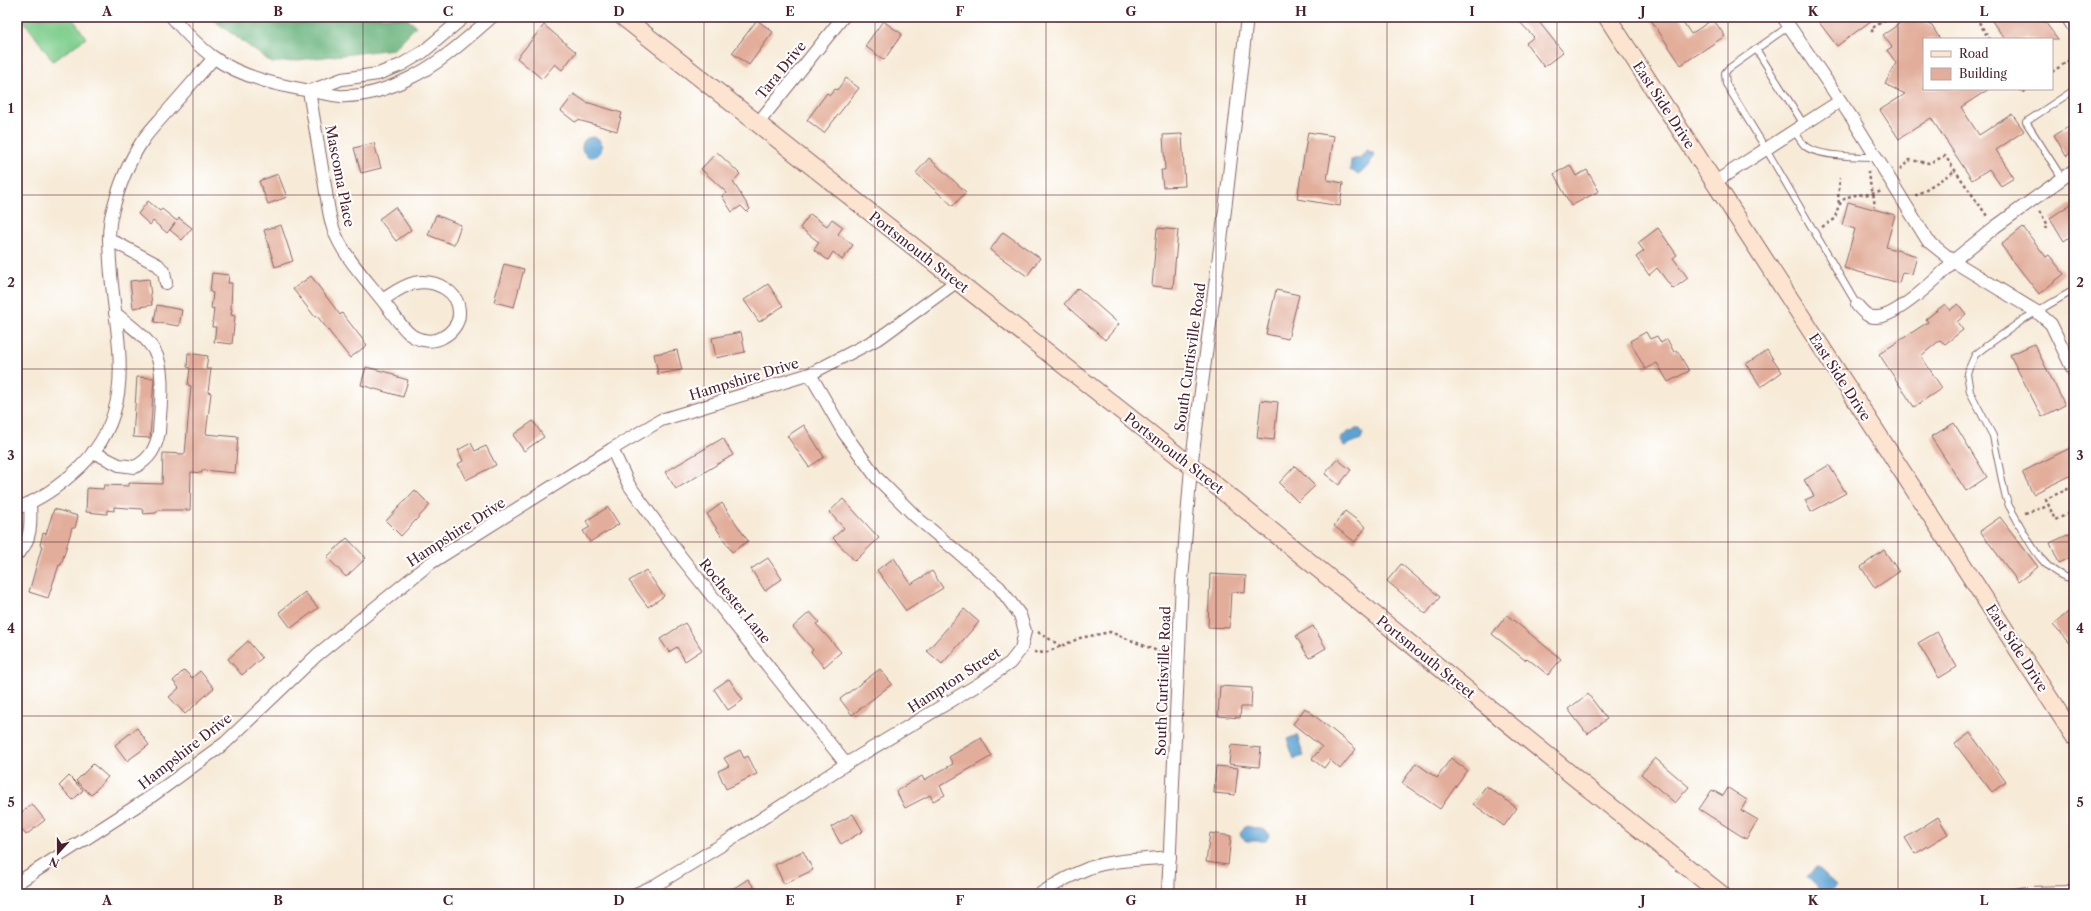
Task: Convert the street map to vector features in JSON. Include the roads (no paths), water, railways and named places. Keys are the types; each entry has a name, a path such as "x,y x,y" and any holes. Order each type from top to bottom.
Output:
{"street":[{"path":"172,17 214,58 231,67 257,78 309,91 344,97 370,92 396,84 432,66 492,17"},
{"path":"309,91 342,79 378,74 401,65 427,49 464,17"},
{"name":"Portsmouth Street","path":"623,17 1191,467 1713,890"},
{"name":"Tara Drive","path":"758,123 843,17"},
{"name":"South Curtisville Road","path":"1168,894 1182,582 1191,467 1225,210 1247,17"},
{"name":"East Side Drive","path":"1607,17 2074,736"},
{"path":"2067,17 2074,28"},
{"path":"1786,22 1840,100 1873,162 1904,203 1928,241 1953,261 2037,312 2051,324 2074,372"},
{"path":"17,508 30,504 73,474 93,452 111,424 117,402 120,377 120,351 115,313 109,238 112,214 132,160 143,140 214,58"},
{"name":"Mascoma Place","path":"309,91 333,228 350,258 382,300 405,329 412,336 421,340 431,341 440,339 449,334 459,317 460,307 456,298 441,286 413,283 382,300"},
{"path":"1715,182 1798,126 1840,100"},
{"path":"1857,305 1869,317 1878,318 1888,314 1929,285 1953,261 1995,226 2074,170"},
{"path":"109,238 158,264 164,272 166,283"},
{"name":"Hampshire Drive","path":"17,883 152,796 225,743 317,655 430,564 612,449 661,420 810,374 881,337 956,282"},
{"path":"93,452 119,466 135,467 149,457 157,442 159,432 161,368 156,353 147,341 115,313"},
{"name":"Hampton Street","path":"636,894 654,886 720,846 846,764 979,684 1010,663 1021,650 1025,632 1020,615 999,586 916,517 877,478 844,433 810,374"},
{"name":"Rochester Lane","path":"612,449 629,485 680,557 846,764"},
{"path":"17,554 27,540 31,525 30,504"},
{"path":"1040,894 1063,880 1090,868 1109,863 1170,857"}],"lane":[{"path":"1786,22 1756,49 1728,69 1725,79 1726,84 1766,148 1857,305"},
{"path":"1756,49 1798,126 1806,146 1814,150 1873,162"},
{"path":"2062,178 2026,122 2074,90"},
{"path":"2074,290 2037,312 1975,354 1967,373 1967,382 1970,392 1993,436 2005,495 2009,506 2040,557 2050,569 2065,577 2074,579"},
{"path":"2002,894 2027,890 2074,889"}],"water":[{"path":"592,137 599,140 602,147 599,154 592,157 585,154 582,147 585,140"},
{"path":"1367,150 1374,154 1369,166 1358,174 1350,170 1351,160 1361,157"},
{"path":"1360,429 1363,433 1361,439 1344,446 1340,439 1347,432"},
{"path":"1297,735 1304,756 1294,759 1287,739"},
{"path":"1246,826 1265,830 1269,835 1266,841 1246,841 1241,837 1240,832"},
{"path":"1816,867 1836,885 1828,894 1825,894 1807,877"}]}
